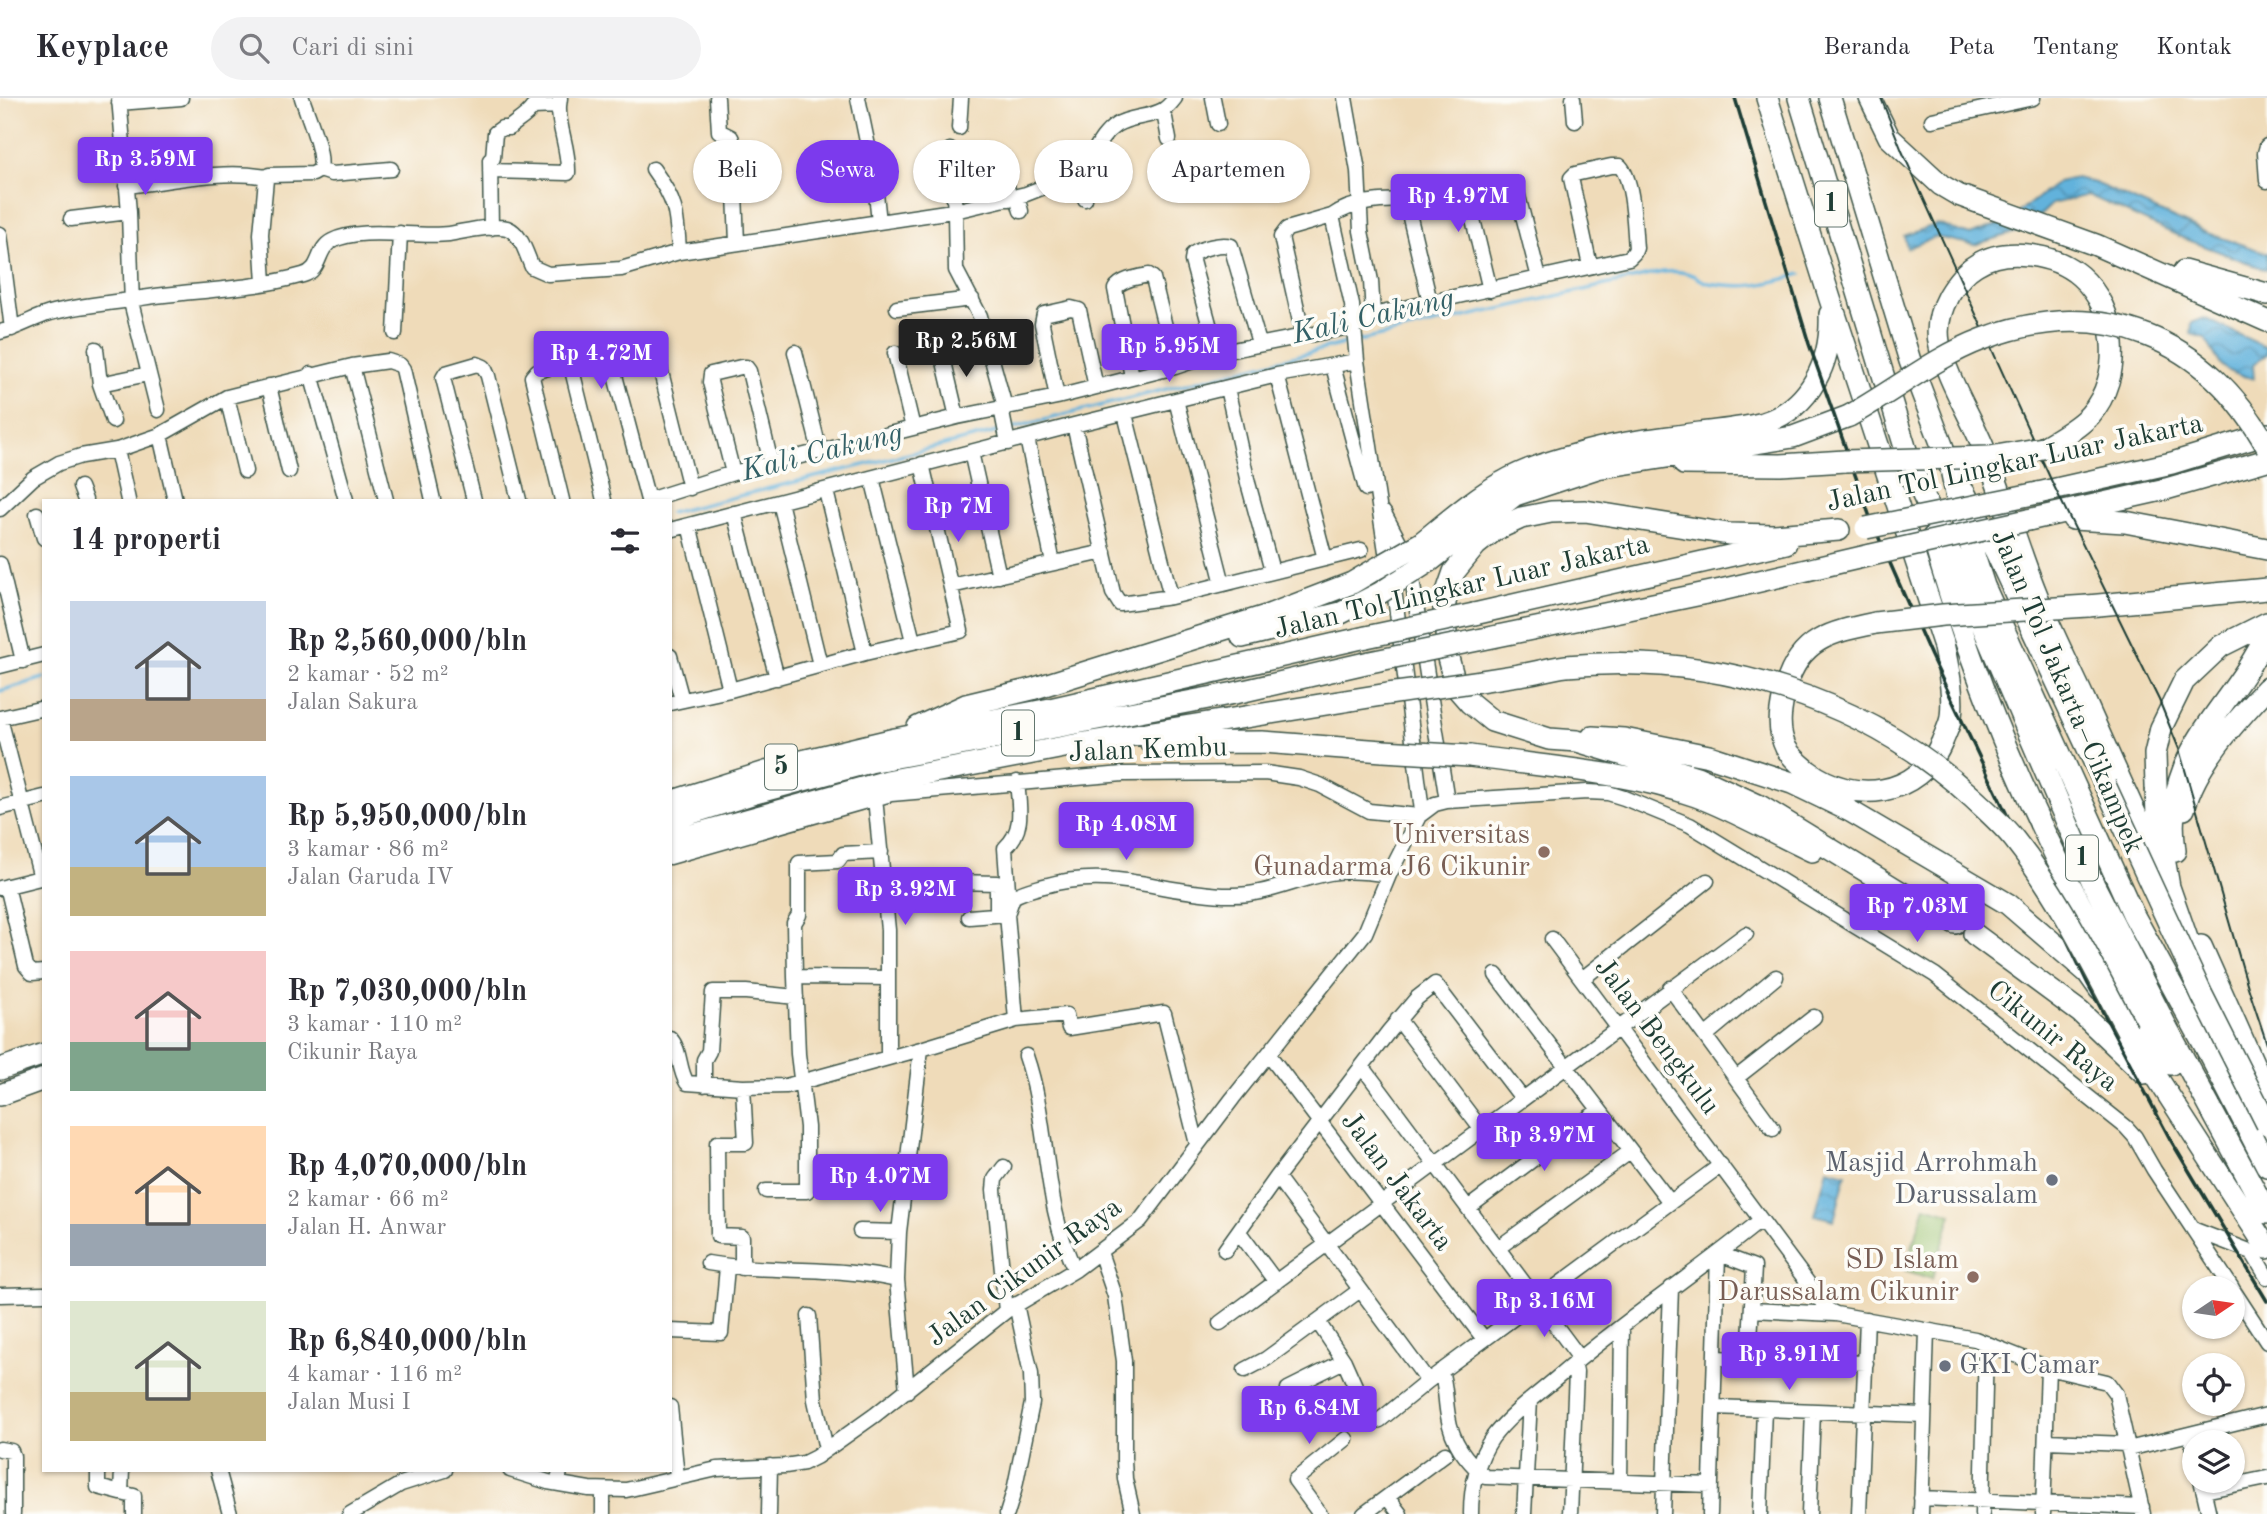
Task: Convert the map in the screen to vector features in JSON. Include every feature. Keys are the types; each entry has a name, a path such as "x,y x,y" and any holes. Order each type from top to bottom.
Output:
{"highway":[{"path":"1767,98 1830,299 1943,643 1952,688 1951,719 1938,751 1917,777 1868,793 1831,785 1799,763 1786,748 1780,726 1780,706 1788,678 1805,649 1822,637 1875,623 1943,615 2088,606 2267,589"},
{"name":"Jalan Tol Jakarta–Cikampek","path":"1799,98 1905,447 1921,491 1956,564 2094,885 2267,1215"},
{"name":"Jalan Tol Jakarta–Cikampek","path":"1830,98 1910,361 1951,469 1971,550 2004,631 2133,914 2262,1158"},
{"path":"1870,98 1889,137 1941,185 1958,195 2098,246 2267,321"},
{"path":"2098,246 2267,294"},
{"path":"1622,463 1781,465 1846,461 1990,457 2043,448 2070,432 2091,414 2106,391 2112,368 2110,332 2101,300 2082,277 2056,260 2023,254 1998,256 1976,265 1962,276 1947,298 1938,323 1943,357 1984,449 2036,594 2174,880 2230,1016 2267,1094"},
{"path":"1126,660 1175,653 1341,614 1387,591 1503,481 1554,461 1635,442 1741,428 1765,422 1787,412 1804,398 1824,363 1829,342 1830,299"},
{"path":"895,739 966,705 1032,689 1266,616 1352,583 1379,567 1426,552 1511,497 1597,468 1793,437 1849,416 1933,364 1981,340 2013,330 2047,323 2086,321 2141,332 2169,344 2194,359 2229,391 2256,426 2267,447"},
{"name":"Jalan Tol Lingkar Luar Jakarta","path":"672,801 798,762 895,739 1050,709 1839,530 1866,528 2038,493 2172,463 2267,435"},
{"name":"Jalan Tol Lingkar Luar Jakarta","path":"672,819 755,793 870,762 1235,693 1370,662 1721,590 2166,489 2267,460"},
{"path":"1951,469 1997,552 2202,995 2267,1124"},
{"path":"1921,491 1950,598 1976,676 2001,740 2062,872 2143,1018 2267,1215"},
{"path":"1839,530 1774,535 1728,534 1585,512 1551,512 1521,518 1495,530 1476,545 1454,572 1444,609 1448,658 1456,687 1492,721 1549,739 1577,741 1696,777 1760,806 1955,923"},
{"path":"2035,518 2124,522 2267,549"},
{"path":"2262,1158 2174,880 2157,817 2155,754 2161,728 2184,681 2221,646 2267,623"},
{"path":"2174,880 2174,809 2180,775 2192,750 2267,634"},
{"path":"672,840 887,781 1085,743 1565,666 1657,665 1702,670 1749,679 1819,701 1853,715 1894,737 1956,782 2013,837 2051,891 2127,1030"},
{"path":"2174,880 2180,823 2195,779 2207,759 2267,688"},
{"path":"1577,741 1575,736 1624,739 1709,756 1792,783 1850,811 2008,904 2088,973 2267,1248"},
{"path":"1085,743 1262,742 1469,756 1627,779 1698,797 1910,898"},
{"path":"1974,934 2080,1012 2141,1069 2175,1112 2267,1262"},
{"path":"0,1069 42,1055"},
{"path":"0,1095 42,1080"}],"street":[{"path":"158,410 131,299 129,212 119,101 181,98"},
{"path":"302,98 320,153 320,170"},
{"path":"718,98 719,131 731,137 733,142 737,243"},
{"path":"858,98 874,175 879,222"},
{"path":"959,128 961,98"},
{"path":"1099,140 1108,130 1124,121 1163,110 1175,98"},
{"path":"1213,98 1218,124"},
{"path":"1345,98 1359,171 1361,231 1371,281 1373,315"},
{"path":"1573,98 1575,121"},
{"path":"1932,120 2032,98"},
{"path":"490,171 568,173 564,130 559,123 560,102 533,102 528,115 517,119 509,128 502,128 495,133 493,158 490,160 490,171 491,228"},
{"path":"1165,118 1169,139"},
{"path":"2267,146 2267,181"},
{"path":"672,529 971,452 1007,439 1027,438 1277,376 1333,366 1356,342 1366,322 1373,315 1629,258 1636,248 1629,187 1619,166 1575,174 1570,182 1590,266"},
{"path":"127,186 186,180 198,175 267,177 313,174 320,170 332,174 391,169"},
{"path":"653,169 673,200 678,219 679,252"},
{"path":"264,283 261,234 267,177"},
{"path":"1490,290 1470,207 1471,201 1479,195 1511,188 1517,192 1539,278"},
{"path":"1303,335 1280,237 1287,229 1359,205 1404,200 1407,202 1430,302"},
{"path":"956,203 956,270 980,316 1007,439"},
{"path":"0,234 6,331 48,314 131,299 264,283 310,273 315,269 323,247 336,239 400,233 436,235 504,227 516,234 532,267 548,274 621,269 679,252 1009,203"},
{"path":"71,219 129,212"},
{"path":"1332,216 1356,342 1380,506 1387,591 1420,813 1447,801 1409,560 1380,506"},
{"path":"395,333 400,233"},
{"path":"1217,353 1192,261 1193,254 1200,250 1231,246 1259,343"},
{"path":"1132,377 1115,289 1120,282 1149,275 1153,278 1175,367"},
{"path":"897,309 972,299"},
{"path":"1058,397 1042,317 1044,314 1071,308 1079,310 1096,387"},
{"path":"690,488 658,360 647,353 617,358 613,364 647,498 690,488 771,463 957,417 1003,411 1259,343 1303,335 1356,342"},
{"path":"96,349 100,384 114,421"},
{"path":"941,349 957,417"},
{"path":"795,352 820,452"},
{"path":"895,353 913,428"},
{"path":"1,505 33,478 59,463 117,450 160,435 227,397 311,374 388,361 403,369 433,499"},
{"path":"562,499 532,377 537,371 563,364 572,370 604,499"},
{"path":"474,499 444,374 482,365 492,390 519,499"},
{"path":"352,366 386,499"},
{"path":"1333,366 1366,489"},
{"path":"733,473 709,376 711,374 741,367 746,367 749,371 771,463"},
{"path":"100,384 148,374"},
{"path":"311,374 346,499"},
{"path":"1277,376 1325,559"},
{"path":"269,386 289,471"},
{"path":"1227,388 1248,483 1272,571"},
{"path":"227,397 245,471"},
{"path":"1176,400 1223,584"},
{"path":"1125,414 1171,597"},
{"path":"1074,425 1114,597 1120,604 1171,597 1361,550"},
{"path":"160,435 175,499"},
{"path":"1027,438 1053,563"},
{"path":"117,450 128,499"},
{"path":"971,452 999,576"},
{"path":"672,671 676,701 730,690 962,630 922,464"},
{"path":"872,478 913,641"},
{"path":"826,491 865,653"},
{"path":"780,502 820,665"},
{"path":"734,513 776,678"},
{"path":"37,514 42,531"},
{"path":"688,525 730,690"},
{"path":"951,586 1104,552"},
{"path":"0,564 23,661"},
{"path":"1387,591 1414,583"},
{"path":"0,666 42,656"},
{"path":"42,708 0,718 42,878 3,887 26,966 32,973 42,972"},
{"path":"0,742 12,788 19,798"},
{"name":"Jalan Kembu","path":"672,856 875,798 927,790 1123,774 1265,773 1310,782 1369,811 1420,813"},
{"path":"1016,1020 1005,848 1011,843 1020,826 1017,782"},
{"name":"Cikunir Raya","path":"1447,801 1554,792 1608,793 1667,814 1935,975 2126,1127 2224,1276"},
{"path":"0,808 19,798 42,797"},
{"path":"875,798 884,891 888,1058"},
{"name":"Jalan Cikunir Raya","path":"524,1472 559,1477 603,1491 626,1490 717,1469 804,1463 907,1391 1011,1308 1100,1252 1140,1221 1197,1144 1365,933 1389,875 1420,813"},
{"path":"766,1191 807,1191 807,1127 798,1054 795,977 794,923 799,915 799,863 838,861 844,854 881,852"},
{"path":"1008,909 1013,897 1078,878 1138,881 1171,889 1232,895 1250,894 1332,873 1389,875"},
{"path":"884,891 954,891 955,881 997,883 997,908 1008,909"},
{"path":"1581,979 1707,881"},
{"path":"969,917 1008,909"},
{"path":"1220,1323 1746,934"},
{"name":"Jalan Bengkulu","path":"1552,939 1828,1310 1836,1314"},
{"path":"1496,975 1670,1202"},
{"path":"795,977 888,978"},
{"path":"1705,1036 1776,977"},
{"path":"1225,1250 1277,1177 1398,1019 1417,998 1435,984 1522,1098"},
{"path":"1670,989 1773,1129"},
{"path":"704,1085 704,1060 709,1051 713,992 796,997"},
{"path":"672,1040 676,1044 683,1077 688,1083 773,1087 802,1082 1016,1020 1066,1015 1069,1028 1164,1013 1197,1144"},
{"path":"1736,1078 1814,1017"},
{"path":"1398,1019 1481,1129"},
{"path":"907,1391 897,1280 899,1232 921,1049"},
{"name":"Jalan Jakarta","path":"1269,1055 1484,1339"},
{"path":"1026,1056 1036,1084 1055,1206 1074,1270"},
{"path":"1362,1066 1537,1300 1577,1360 1570,1514"},
{"path":"672,1331 721,1333 742,1237 718,1236 717,1143 746,1143 743,1087"},
{"path":"1468,1208 1600,1110"},
{"path":"1498,1248 1631,1151"},
{"path":"1318,1322 1344,1361 1369,1417 1374,1422 1380,1420 1441,1371 1721,1165"},
{"path":"1004,1167 995,1179 994,1190 1011,1308 1031,1374 1032,1404 1007,1514"},
{"path":"1277,1177 1428,1381"},
{"path":"1471,1514 1476,1469 1491,1440 1507,1421 1577,1360 1760,1220"},
{"path":"2194,1230 2252,1252 2267,1277"},
{"path":"860,1231 899,1232"},
{"path":"1239,1232 1276,1282"},
{"path":"1100,1252 1115,1296 1124,1360 1125,1479 1133,1514"},
{"path":"1719,1254 1754,1267 1749,1359"},
{"path":"1710,1514 1719,1254"},
{"path":"708,1264 847,1271 897,1280"},
{"path":"1663,1514 1671,1288"},
{"path":"1245,1370 1258,1364 1360,1290"},
{"path":"0,1295 42,1294"},
{"name":"Cikunir Raya","path":"2245,1309 2267,1342"},
{"path":"1752,1310 1836,1314 1927,1331 1986,1343 2048,1368 2107,1382 2116,1394 2142,1510 1982,1507 1921,1498"},
{"path":"809,1316 815,1400 826,1449"},
{"path":"1859,1514 1867,1319"},
{"path":"1620,1482 1622,1326"},
{"path":"1921,1514 1927,1331"},
{"path":"1982,1507 1986,1343"},
{"path":"1715,1358 1866,1363"},
{"path":"1288,1388 1344,1361"},
{"path":"2043,1508 2048,1368"},
{"path":"1441,1371 1446,1387 1448,1418 1456,1446 1485,1477 1711,1485"},
{"path":"1524,1514 1530,1400"},
{"path":"1714,1407 1924,1415"},
{"path":"1760,1514 1764,1409"},
{"path":"1809,1514 1813,1410"},
{"path":"2206,1430 2267,1415"},
{"path":"672,1427 677,1477"},
{"path":"2046,1441 2128,1446 2182,1436"},
{"path":"1320,1514 1295,1480 1346,1439"},
{"path":"0,1449 11,1451 13,1456 13,1514"},
{"path":"1364,1514 1445,1454"},
{"path":"769,1514 770,1466"},
{"path":"98,1472 98,1487 134,1496 134,1514"},
{"path":"121,1493 122,1472"},
{"path":"219,1472 230,1514"},
{"path":"350,1514 401,1484 439,1472"},
{"path":"2245,1481 2267,1478"},
{"path":"603,1491 603,1514"},
{"path":"2204,1493 2209,1514"},
{"path":"1387,1497 1400,1514"}],"green space":[{"path":"1925,1206 1952,1214 1932,1279 1905,1270"}],"water":[{"path":"2076,178 2095,183 2207,233 2267,253 2267,270 2183,238 2088,195 2052,204 2026,229 1974,245 1936,237 1907,248 1904,236 1937,224 1970,235 2007,221 2058,182"},
{"path":"2204,318 2267,348 2267,354 2253,364 2254,378 2228,371 2219,362 2205,338 2191,334 2192,323"},
{"path":"1827,1169 1846,1174 1834,1220 1815,1215"}],"waterway":[{"name":"Kali Cakung","path":"1358,341 1663,272 1683,272 1707,283 1734,286 1766,283 1801,274"},
{"name":"Kali Cakung","path":"1009,429 1351,342"},
{"name":"Kali Cakung","path":"672,513 1001,431"},
{"name":"Kali Cakung","path":"0,691 42,679"}],"tram line":[{"path":"1881,98 1902,151 2052,482 2159,700 2179,749 2267,1044"}],"railway":[{"path":"1735,98 1809,344 1871,520 1931,656 2088,984 2170,1139 2267,1301"}],"place":[{"name":"Universitas Gunadarma J6 Cikunir","path":"1544,852"},
{"name":"Masjid Arrohmah Darussalam","path":"2052,1180"},
{"name":"SD Islam Darussalam Cikunir","path":"1973,1277"},
{"name":"GKI Camar","path":"1945,1366"}]}
